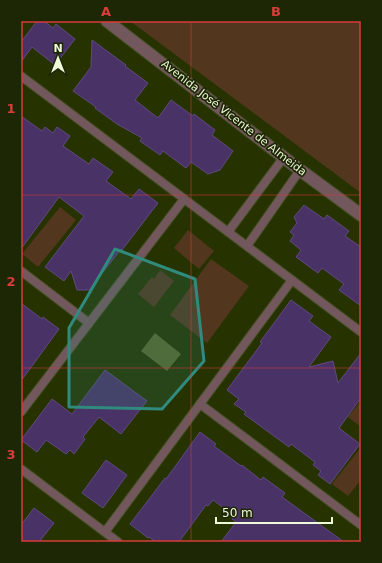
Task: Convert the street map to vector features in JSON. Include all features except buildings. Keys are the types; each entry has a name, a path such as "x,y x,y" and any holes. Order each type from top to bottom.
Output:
{"street":[{"name":"Avenida José Vicente de Almeida","path":"108,21 300,170 361,215"}],"lane":[{"path":"21,76 361,332"},
{"path":"228,232 284,157"},
{"path":"247,246 300,170"},
{"path":"21,412 184,199"},
{"path":"21,271 89,323"},
{"path":"104,532 292,280"},
{"path":"200,404 361,525"},
{"path":"21,469 118,542"}],"highlighted area":[{"path":"115,249 195,279 204,361 162,409 69,407 69,328"}],"shaded area":[{"path":"130,21 361,21 361,193"},
{"path":"60,207 76,220 38,267 22,254"},
{"path":"188,230 214,251 199,269 174,248"},
{"path":"211,259 249,286 207,343 170,315"},
{"path":"160,270 174,281 154,307 138,294 152,277 154,279"},
{"path":"155,333 181,354 167,371 141,351"},
{"path":"361,401 361,427 348,417"},
{"path":"361,447 361,480 348,496 332,484"}]}
